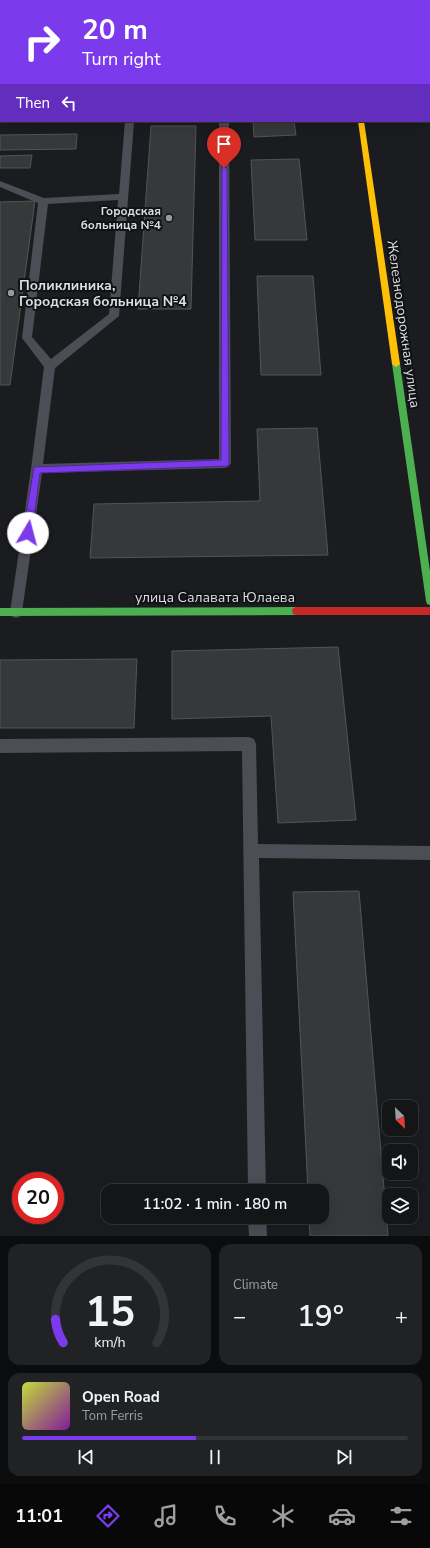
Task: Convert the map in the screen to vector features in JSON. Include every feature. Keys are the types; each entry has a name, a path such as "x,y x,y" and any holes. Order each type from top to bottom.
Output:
{"main road":[{"name":"Железнодорожная улица","path":"361,122 430,602"},
{"name":"улица Салавата Юлаева","path":"0,612 430,611"}],"lane":[{"path":"16,612 37,469 50,366 114,316 129,122"},
{"path":"37,469 225,463 224,122"},
{"path":"0,184 43,201 123,196"},
{"path":"43,201 27,338 50,366"},
{"path":"0,746 249,744 257,1184"},
{"path":"251,851 430,853"},
{"path":"257,1224 258,1236"}],"building":[{"path":"253,122 294,122 296,135 254,137"},
{"name":"Городская больница №4","path":"151,126 196,126 191,309 138,309"},
{"path":"77,134 76,149 0,150 0,135"},
{"path":"32,155 30,168 0,168 0,156"},
{"path":"299,159 307,240 255,240 251,160"},
{"name":"Поликлиника, Городская больница №4","path":"35,201 10,385 0,385 0,202"},
{"path":"257,276 313,276 321,375 261,375"},
{"path":"317,428 328,555 90,558 94,504 260,501 257,429"},
{"path":"338,647 356,820 278,823 271,716 172,719 172,651"},
{"path":"137,659 134,728 0,728 0,660"},
{"path":"359,891 382,1165 382,1180 383,1180 384,1188 382,1188 382,1224 387,1224 388,1236 310,1236 309,1224 329,1224 329,1184 308,1184 293,892"}],"traffic: fast":[{"path":"396,364 430,601"},
{"path":"0,612 296,611"}],"traffic: slow":[{"path":"361,122 396,364"}],"traffic: jam":[{"path":"296,611 430,611"}],"place":[{"name":"Городская больница №4","path":"169,218"},
{"name":"Поликлиника, Городская больница №4","path":"11,293"}],"route":[{"path":"28,533 37,469 225,463 224,168"}]}
